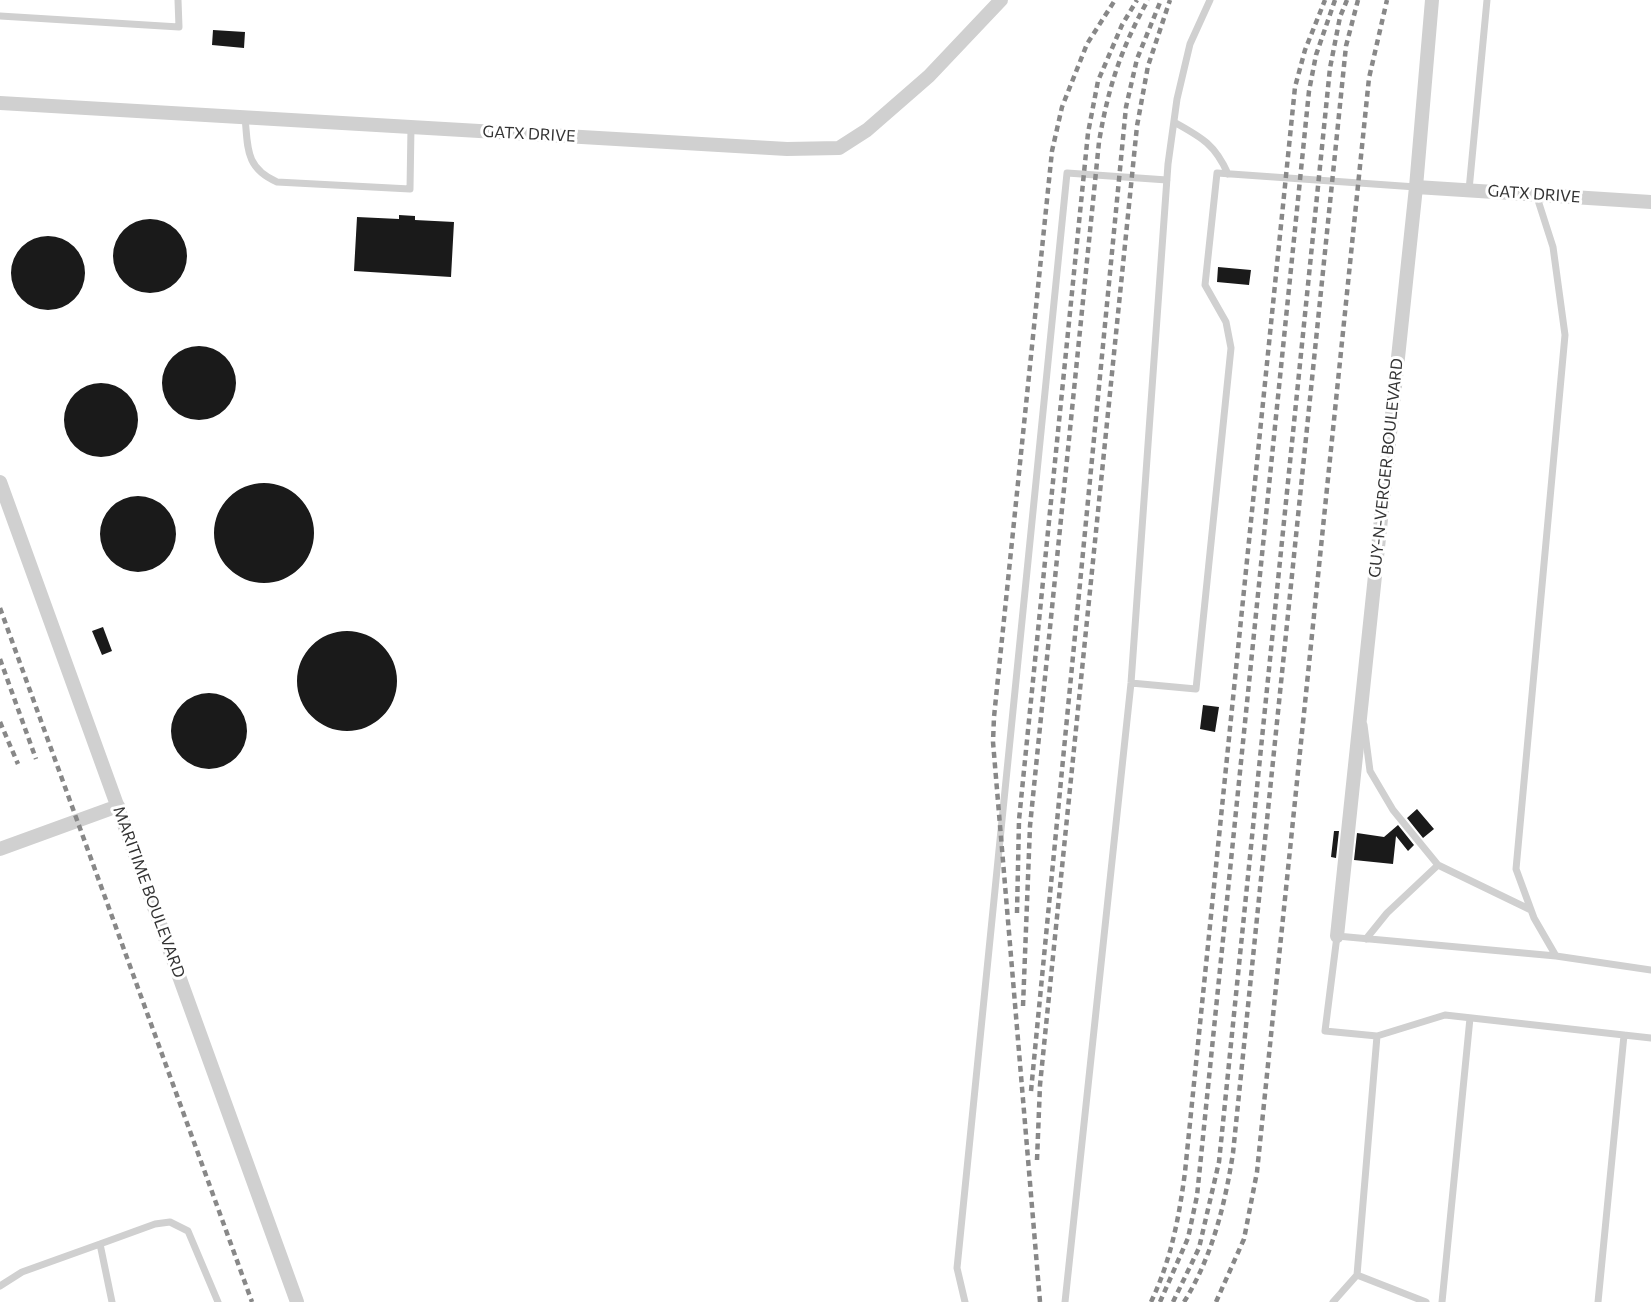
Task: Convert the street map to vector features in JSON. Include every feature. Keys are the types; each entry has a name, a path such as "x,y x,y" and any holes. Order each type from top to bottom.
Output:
{"street":[{"name":"GATX DRIVE","path":"0,103 787,149 839,148 867,130 929,76 1001,0"},
{"name":"GUY-N-VERGER BOULEVARD","path":"1337,936 1416,187 1432,0"},
{"name":"GATX DRIVE","path":"1416,187 1651,202"},
{"name":"MARITIME BOULEVARD","path":"0,482 297,1302"},
{"path":"0,849 118,806"}],"lane":[{"path":"0,16 179,27 178,0"},
{"path":"1065,1302 1131,683 1167,180 1174,122 1190,44 1210,0"},
{"path":"1469,190 1487,0"},
{"path":"245,117 249,152 254,167 262,175 277,182 410,189 411,127"},
{"path":"1174,122 1208,141 1222,160 1228,174"},
{"path":"965,1302 957,1268 1067,173 1167,180"},
{"path":"1131,683 1196,689 1231,348 1226,322 1204,285 1217,173 1416,187"},
{"path":"1536,194 1553,247 1565,335 1516,869 1531,910 1556,956"},
{"path":"1361,704 1370,771 1393,810 1438,865 1531,910"},
{"path":"1366,939 1387,913 1438,865"},
{"path":"1651,970 1556,956 1337,936 1325,1031 1377,1036 1445,1015 1651,1038"},
{"path":"1443,1302 1470,1018"},
{"path":"1598,1302 1624,1035"},
{"path":"1333,1302 1357,1275 1377,1036"},
{"path":"0,1286 22,1272 155,1224 170,1222 188,1231 201,1256 218,1302"},
{"path":"100,1244 112,1302"},
{"path":"1357,1275 1426,1302"}],"building":[{"path":"213,30 245,32 244,48 212,45"},
{"path":"399,215 415,216 415,220 454,222 451,277 354,271 357,217 399,219"},
{"path":"143,219 157,219 171,225 181,235 187,249 185,270 171,287 157,293 143,293 129,287 119,277 113,263 113,249 119,235 129,225"},
{"path":"41,236 55,236 69,242 79,252 85,266 83,287 69,304 55,310 41,310 27,304 17,294 11,280 11,266 17,252 27,242"},
{"path":"1218,267 1251,270 1249,285 1217,282"},
{"path":"192,346 206,346 220,352 230,362 236,376 234,397 220,414 206,420 192,420 178,414 168,404 162,390 162,376 168,362 178,352"},
{"path":"94,383 108,383 122,389 132,399 138,413 136,434 122,451 108,457 94,457 80,451 70,441 64,427 64,413 70,399 80,389"},
{"path":"264,483 283,487 299,498 310,514 314,533 310,552 299,568 283,579 264,583 245,579 229,568 218,552 214,533 218,514 229,498 245,487"},
{"path":"131,496 145,496 159,502 170,513 176,527 173,549 165,561 145,572 131,572 117,566 106,555 100,541 100,527 106,513 117,502"},
{"path":"103,627 112,651 102,655 92,631"},
{"path":"347,631 366,635 382,646 393,662 397,681 393,700 382,716 366,727 347,731 328,727 312,716 301,700 297,681 301,662 312,646 328,635"},
{"path":"209,693 223,696 236,704 244,717 247,731 244,745 236,758 223,766 209,769 195,766 182,758 174,745 171,731 174,717 182,704 195,696"},
{"path":"1203,705 1219,707 1215,732 1200,729"},
{"path":"1417,809 1434,829 1423,838 1407,818"},
{"path":"1398,825 1414,845 1408,851 1396,836 1393,864 1354,860 1357,833 1384,837"},
{"path":"1334,831 1339,831 1336,858 1331,857"}],"railway":[{"path":"1040,1302 993,742 994,717 1052,151 1062,107 1087,44 1115,0"},
{"path":"1017,913 1019,820 1088,133 1098,81 1122,25 1137,0"},
{"path":"1023,1006 1030,826 1099,142 1117,69 1130,35 1148,0"},
{"path":"1031,1091 1126,107 1137,59 1161,0"},
{"path":"1037,1160 1040,1085 1137,126 1148,66 1170,0"},
{"path":"1151,1302 1164,1270 1173,1238 1185,1172 1295,87 1305,50 1325,0"},
{"path":"1160,1302 1188,1238 1197,1196 1309,91 1316,55 1335,0"},
{"path":"1173,1302 1199,1248 1219,1162 1330,68 1340,17 1347,0"},
{"path":"1184,1302 1210,1249 1226,1192 1233,1153 1346,46 1358,0"},
{"path":"1216,1302 1244,1239 1257,1172 1369,78 1387,0"},
{"path":"0,608 252,1302"},
{"path":"0,659 36,759"},
{"path":"0,722 18,764"}]}
